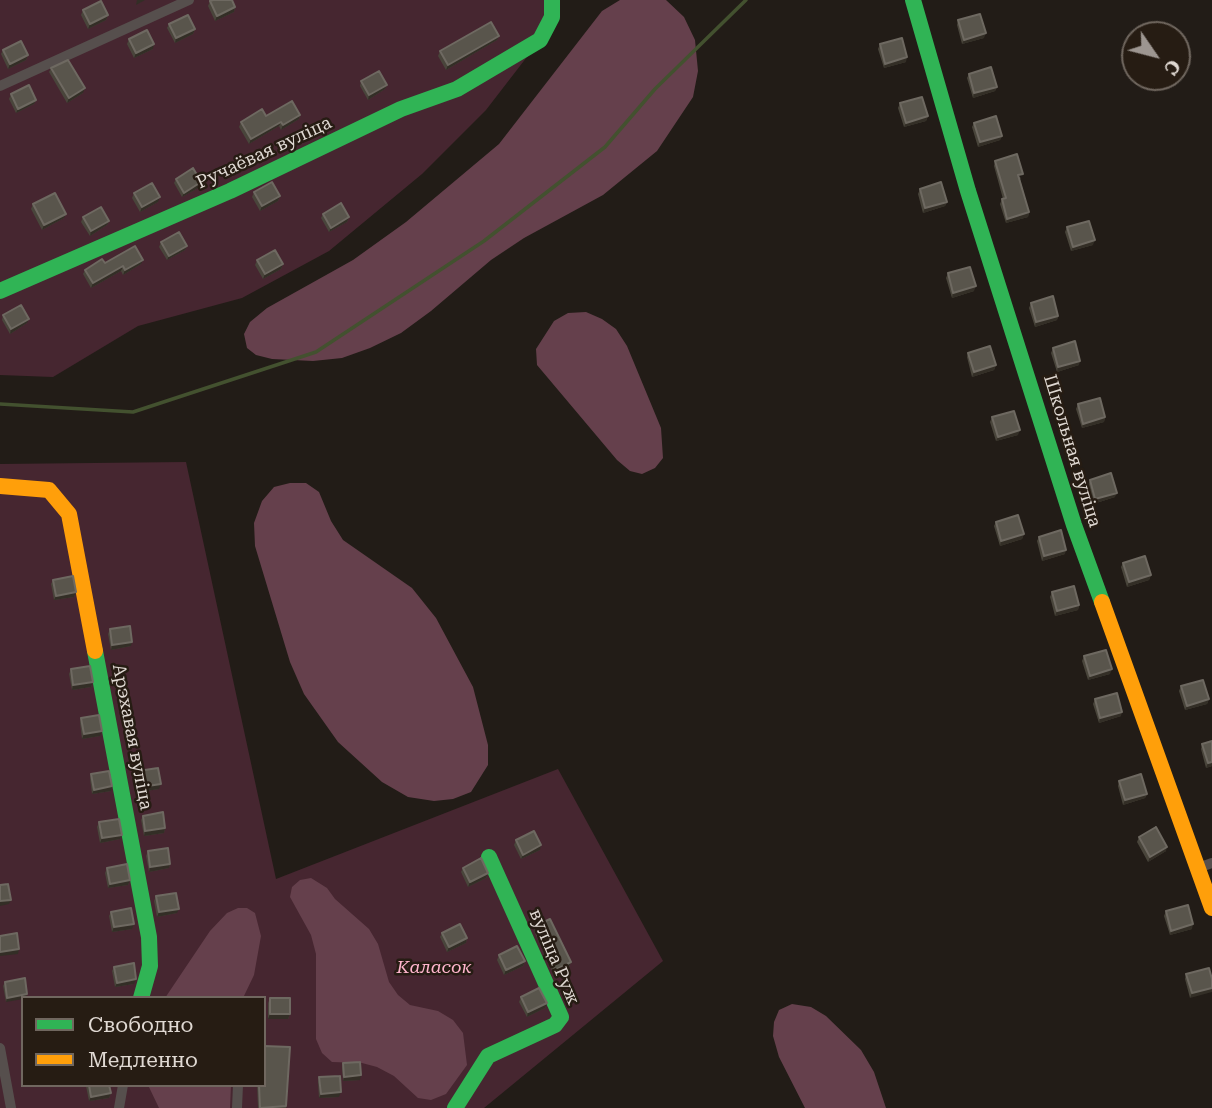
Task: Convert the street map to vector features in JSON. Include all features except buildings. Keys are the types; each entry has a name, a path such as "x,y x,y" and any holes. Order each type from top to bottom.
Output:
{"street":[{"path":"0,86 188,0"},
{"name":"Ручаёвая вуліца","path":"0,291 230,191 401,109 457,89 540,40 552,18 552,0"},
{"name":"Школьная вуліца","path":"913,0 968,191 1074,525 1205,865 1212,908"},
{"name":"Арэхавая вуліца","path":"0,486 49,490 64,505 72,526 134,851 150,951 141,996"},
{"name":"вуліца Руж","path":"455,1108 488,1056 555,1025 561,1017 489,857"},
{"path":"0,1048 11,1108"},
{"path":"119,1108 123,1087"},
{"path":"237,1108 238,1087"}],"green space":[{"path":"0,0 552,0 540,40 486,110 422,174 329,251 242,298 138,326 53,377 0,375"},
{"name":"Каласок","path":"186,462 276,879 558,769 663,961 484,1108 0,1108 0,464"}],"shaded area":[{"path":"620,0 666,0 684,17 695,40 698,71 693,97 657,151 603,195 524,238 491,260 401,333 370,348 342,358 313,361 272,359 256,355 247,348 244,334 250,322 267,308 353,260 406,222 499,144 602,11"},
{"path":"586,312 616,329 627,346 661,428 663,458 655,468 642,474 630,471 617,460 537,365 536,349 554,321 568,313"},
{"path":"306,483 319,492 331,521 343,540 412,588 436,618 473,687 488,745 488,765 471,792 453,799 434,801 408,797 382,782 338,742 304,694 290,662 255,546 254,523 262,501 274,487"},
{"path":"311,878 327,888 335,899 369,929 378,944 389,982 398,995 410,1005 438,1011 453,1020 463,1033 467,1065 446,1094 431,1100 418,1098 394,1076 377,1067 362,1063 332,1062 322,1053 316,1039 316,954 311,935 290,897 292,887 300,880"},
{"path":"238,908 247,908 255,913 261,936 254,975 244,996 166,996 210,931 227,913"},
{"path":"792,1004 811,1007 826,1016 861,1050 874,1072 886,1108 805,1108 779,1057 773,1036 774,1022 779,1010"},
{"path":"149,1087 231,1087 230,1108 159,1108"}],"waterway":[{"path":"0,404 133,412 316,352 484,241 605,147 655,89 746,0"}],"traffic: fast":[{"path":"0,291 230,191 401,109 457,89 540,40 552,17 552,0"},
{"path":"913,0 968,191 1074,525 1102,602"},
{"path":"95,651 149,937 150,966 142,996"},
{"path":"455,1108 488,1056 555,1025 561,1017 489,857"}],"traffic: slow":[{"path":"0,486 49,490 69,514 95,651"},
{"path":"1102,602 1212,908"}]}
